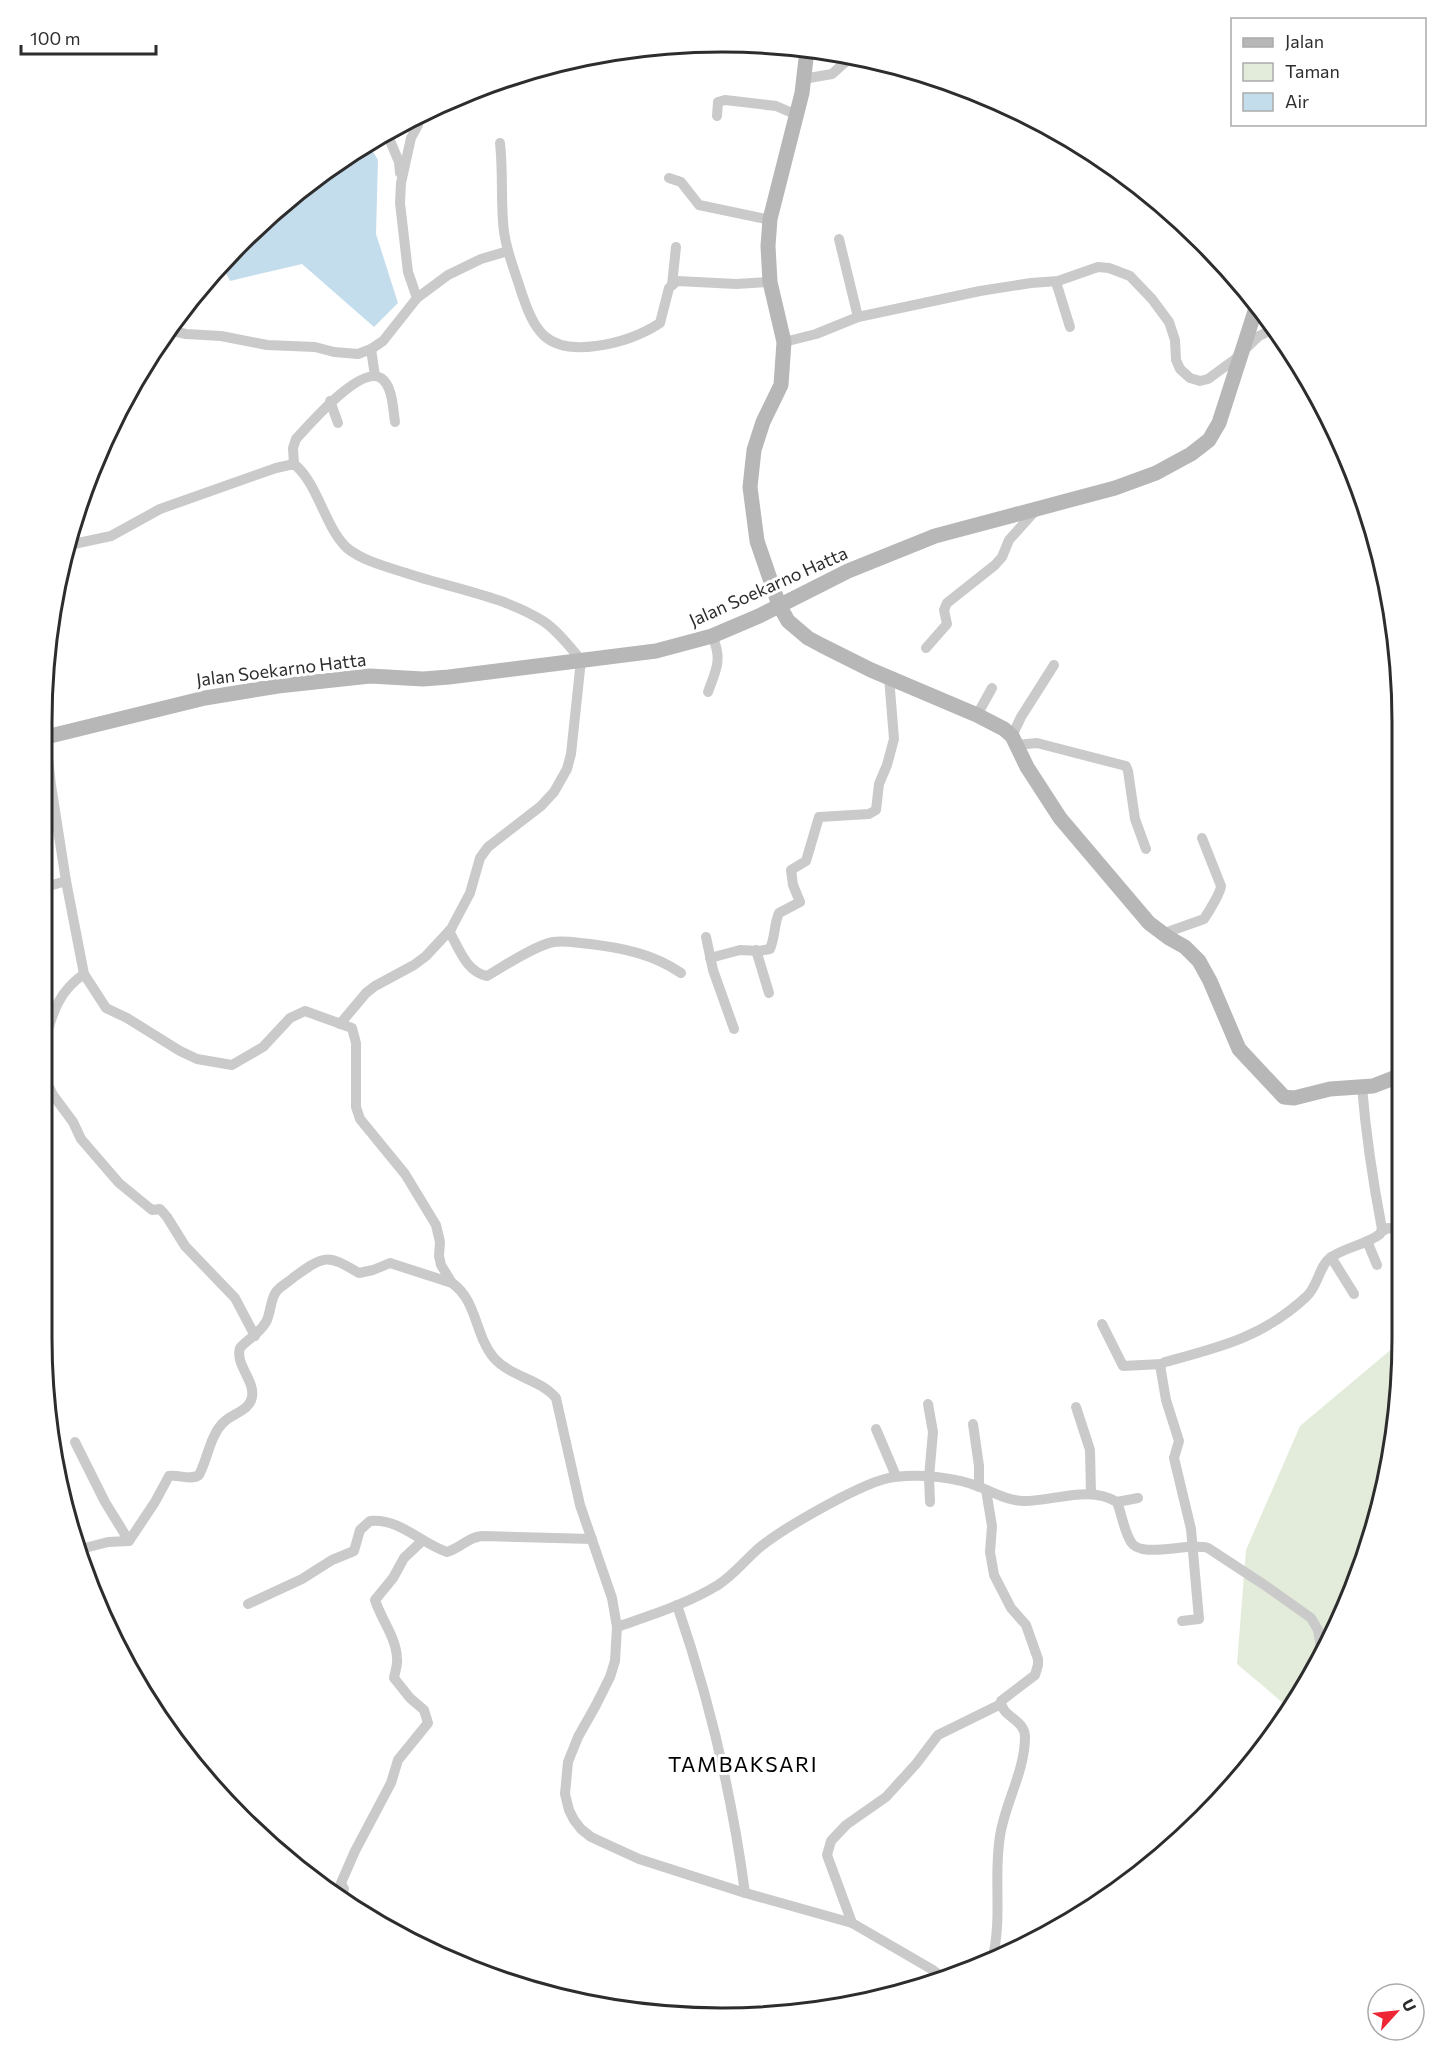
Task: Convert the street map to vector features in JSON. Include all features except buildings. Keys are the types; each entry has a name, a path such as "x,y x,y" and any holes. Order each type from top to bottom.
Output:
{"street":[{"path":"806,58 797,115 770,220 768,246 770,282 784,342 781,385 763,422 754,450 750,487 757,541 779,605 788,621 808,638 861,665 1004,729 1015,740 1027,767 1060,818 1149,923 1162,934 1185,947 1199,961 1239,1049 1279,1094 1294,1098 1330,1089 1362,1088 1392,1078"},
{"path":"803,79 832,74 844,64"},
{"path":"717,117 718,102 725,100 776,106 797,115"},
{"path":"401,183 411,138 417,127"},
{"path":"390,140 399,162 400,203 408,272 417,298"},
{"path":"500,143 503,173 503,223 508,251 527,311 535,328 551,341 570,348 620,343 652,328 660,323 669,288 677,281 736,284 770,282"},
{"path":"669,178 681,182 699,205 770,220"},
{"path":"839,239 858,317"},
{"path":"672,285 676,247"},
{"path":"178,332 358,354 383,341 417,298 448,275 481,259 508,251"},
{"path":"784,342 816,334 858,317 980,291 1031,283 1056,282 1098,267 1109,268 1130,276 1143,288 1168,322 1175,340 1176,360 1180,369 1190,378 1200,381 1208,379 1266,332"},
{"path":"1056,282 1070,327"},
{"name":"Jalan Soekarno Hatta","path":"52,735 205,698 278,686 370,676 423,679 449,677 656,651 712,636 848,571 934,536 1115,488 1156,473 1191,454 1209,440 1220,423 1254,315"},
{"path":"371,349 375,376"},
{"path":"340,1024 375,986 414,965 449,931 470,893 480,858 497,839 541,806 554,792 567,769 573,738 581,660 545,622 519,608 384,566 363,558 347,547 302,471 294,464 293,448 297,439 330,401 338,394 375,376 386,383 395,422"},
{"path":"330,401 338,423"},
{"path":"77,543 111,536 160,509 276,468 294,464"},
{"path":"926,648 947,624 944,610 947,603 995,565 1002,557 1009,540 1037,508"},
{"path":"708,692 718,668 716,645 712,636"},
{"path":"1015,740 1021,717 1054,665"},
{"path":"710,958 740,950 770,949 779,913 800,902 793,885 791,870 806,861 819,817 869,814 876,810 879,784 894,739 889,677"},
{"path":"977,715 993,688"},
{"path":"1015,740 1037,743 1126,766 1135,819 1146,849"},
{"path":"52,789 66,881 84,974 106,1008 197,1059 232,1065 262,1047 290,1018 305,1011 352,1028 355,1036 356,1107 360,1119 405,1174 436,1225 440,1242 441,1265 452,1283"},
{"path":"1162,934 1204,919 1213,901 1221,893 1221,886 1203,838"},
{"path":"52,885 66,881"},
{"path":"449,931 472,969 487,976 544,945 564,941 638,952 669,964 681,973"},
{"path":"706,937 710,958 734,1029"},
{"path":"756,950 769,993"},
{"path":"52,1016 60,996 71,982 84,974"},
{"path":"1362,1088 1366,1136 1382,1232"},
{"path":"52,1093 73,1122 81,1139 126,1190 152,1210 160,1209 184,1246 235,1298 255,1336"},
{"path":"1102,1324 1123,1366 1162,1364 1232,1343 1275,1323 1309,1295 1331,1257 1367,1241 1388,1228 1392,1229"},
{"path":"1367,1241 1377,1265"},
{"path":"1331,1257 1354,1294"},
{"path":"129,1541 169,1476 177,1474 191,1478 199,1475 219,1428 224,1421 249,1404 252,1390 238,1356 241,1346 255,1336 269,1314 278,1289 312,1264 328,1258 346,1264 359,1273 390,1263 452,1283 458,1287 467,1300 492,1356 499,1364 534,1382 556,1398 580,1505 612,1598 617,1627 617,1645 610,1677 578,1737 568,1762 566,1794 569,1810 581,1829 591,1837 639,1859 745,1893 852,1923 936,1972"},
{"path":"1162,1364 1160,1371 1166,1400 1179,1444 1174,1458 1188,1512 1199,1619 1182,1622"},
{"path":"928,1404 933,1432 929,1477 930,1502"},
{"path":"1076,1407 1090,1450 1091,1494"},
{"path":"852,1923 827,1855 831,1841 846,1825 886,1797 938,1735 1000,1704 1003,1698 1035,1675 1038,1665 1035,1646 1026,1625 1011,1608 994,1575 990,1552 992,1526 979,1466 974,1424"},
{"path":"876,1429 896,1476"},
{"path":"75,1442 105,1502 129,1541"},
{"path":"617,1627 676,1605 718,1585 774,1536 863,1487 896,1476 944,1478 1023,1501 1091,1494 1108,1497 1118,1502 1138,1498"},
{"path":"1118,1502 1131,1543 1137,1549 1192,1546 1212,1551 1306,1614 1315,1623 1320,1638"},
{"path":"248,1604 354,1551 360,1530 370,1521 379,1521 407,1529 422,1541 447,1552 456,1549 467,1539 482,1536 592,1539"},
{"path":"86,1548 108,1542 129,1541"},
{"path":"343,1890 341,1883 391,1783 398,1760 428,1723 424,1710 410,1698 394,1678 397,1659 395,1648 392,1636 380,1615 375,1600 393,1578 404,1558 422,1541"},
{"path":"676,1605 693,1653 721,1759 738,1842 745,1893"},
{"path":"994,1949 999,1922 999,1839 1002,1819 1014,1788 1025,1741 1024,1729 1020,1723 1000,1704"}],"green space":[{"path":"1391,1349 1386,1425 1369,1511 1341,1594 1302,1673 1283,1703 1237,1664 1246,1550 1300,1426"}],"water":[{"path":"373,151 378,160 376,234 398,303 374,327 302,264 230,281 226,273 281,219 314,191"}],"district":[{"name":"TAMBAKSARI","path":"743,1763"}]}
